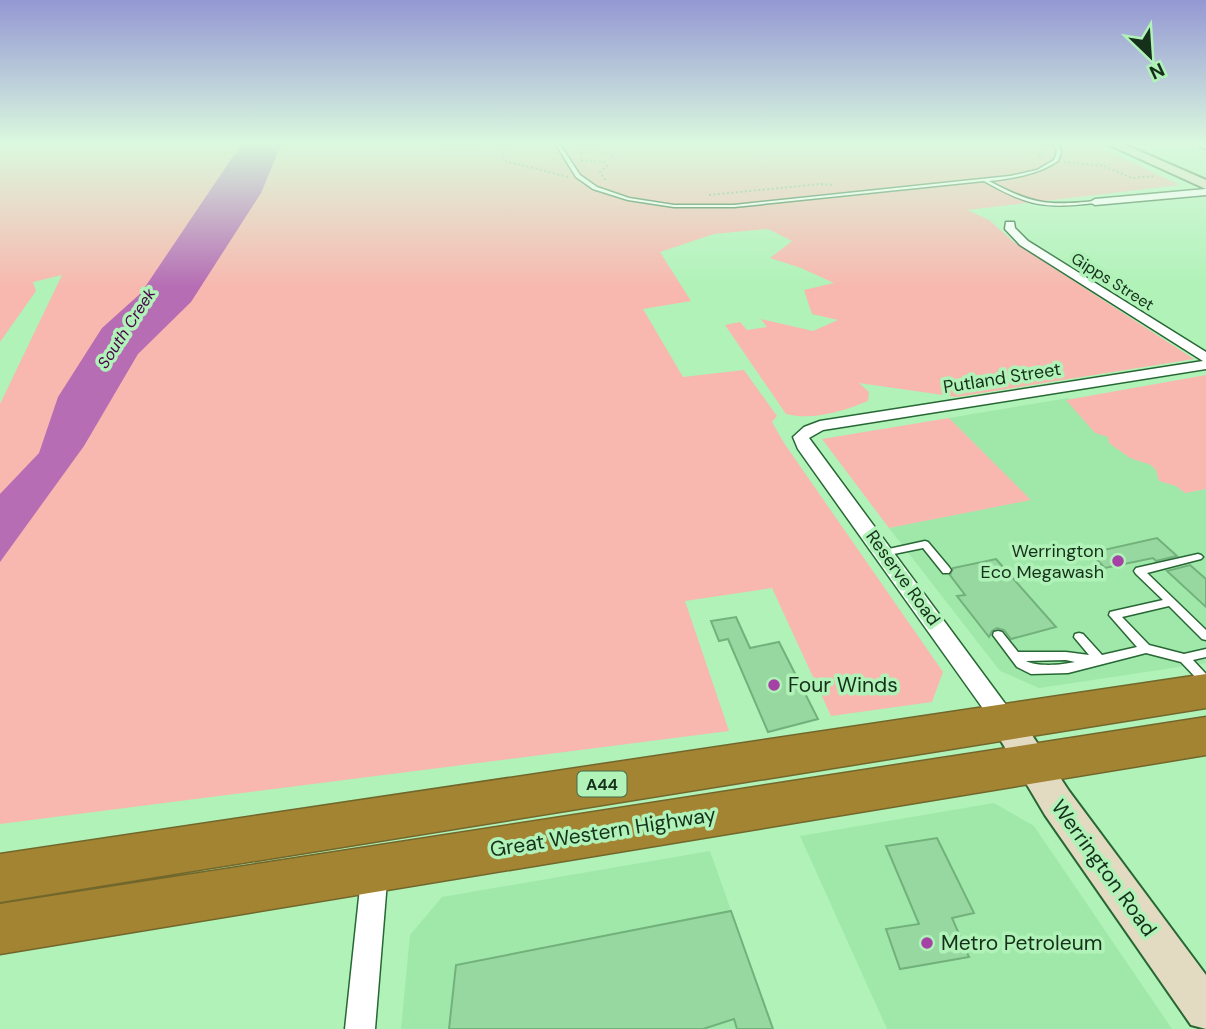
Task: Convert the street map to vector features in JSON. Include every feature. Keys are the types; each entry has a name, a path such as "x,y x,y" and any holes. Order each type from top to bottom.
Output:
{"highway":[{"name":"A44","path":"0,878 1007,724 1206,691"},
{"name":"Great Western Highway","path":"0,929 1206,736"}],"main road":[{"name":"Werrington Road","path":"1007,724 1057,803 1206,1010"}],"street":[{"path":"1095,202 1206,192"},
{"name":"Gipps Street","path":"1010,224 1010,229 1024,243 1206,358"},
{"name":"Putland Street","path":"805,433 820,426 1206,365"},
{"name":"Reserve Road","path":"805,433 802,437 804,445 1007,724"},
{"path":"360,1029 375,868"}],"lane":[{"path":"604,191 628,199 674,206 734,206 879,191"},
{"path":"1004,191 1037,206 1095,202"},
{"path":"884,553 925,544 946,570"},
{"path":"1198,557 1139,571 1206,635"},
{"path":"1146,649 1114,615 1171,602"},
{"path":"998,635 1015,657 1031,669 1068,668 1146,649 1184,658 1206,653"},
{"path":"1079,637 1100,660"},
{"path":"1184,658 1206,681"}],"path":[{"path":"674,206 678,200 686,197 748,191"}],"shaded area":[{"path":"0,191 1129,191 967,210 989,220 1015,243 1194,359 957,397 859,383 869,392 868,401 817,416 786,414 725,325 740,322 747,330 767,327 761,319 813,331 838,320 812,314 804,290 834,283 770,258 792,241 768,229 714,234 660,252 691,301 643,309 683,377 744,370 777,416 772,422 784,443 943,672 932,702 831,716 772,588 685,601 729,731 0,824 0,404 62,275 33,282 36,291 0,342"},
{"path":"1206,375 1206,489 1185,493 1176,486 1159,481 1156,470 1151,465 1130,458 1109,443 1108,437 1095,433 1066,400"},
{"path":"1068,398 1185,493 1206,489 1206,663 1039,688 1000,671 889,528 1030,500 949,418"},
{"path":"949,418 1031,500 889,528 822,439"},
{"path":"994,803 1034,826 1172,1029 887,1029 800,836"},
{"path":"710,851 773,1029 401,1029 410,935 442,897"}],"water":[{"name":"South Creek","path":"210,191 262,191 191,302 138,354 84,446 0,562 0,494 39,453 58,397 102,328 141,293"}],"building":[{"name":"Werrington Eco Megawash","path":"1157,538 1177,556 1105,568 1090,553"},
{"path":"996,559 1056,627 1011,639 1004,630 997,628 989,637 957,596 965,595 950,575 953,568"},
{"path":"1190,565 1206,579 1206,607 1167,571"},
{"name":"Four Winds","path":"736,617 750,648 779,642 818,719 768,732 728,639 719,641 711,621"},
{"path":"937,838 974,913 952,918 969,957 900,969 886,929 919,924 886,846"},
{"path":"731,911 773,1029 737,1029 734,1019 703,1029 449,1029 456,965"}],"place":[{"name":"Werrington Eco Megawash","path":"1118,561"},
{"name":"Four Winds","path":"774,685"},
{"name":"Metro Petroleum","path":"927,943"}]}
